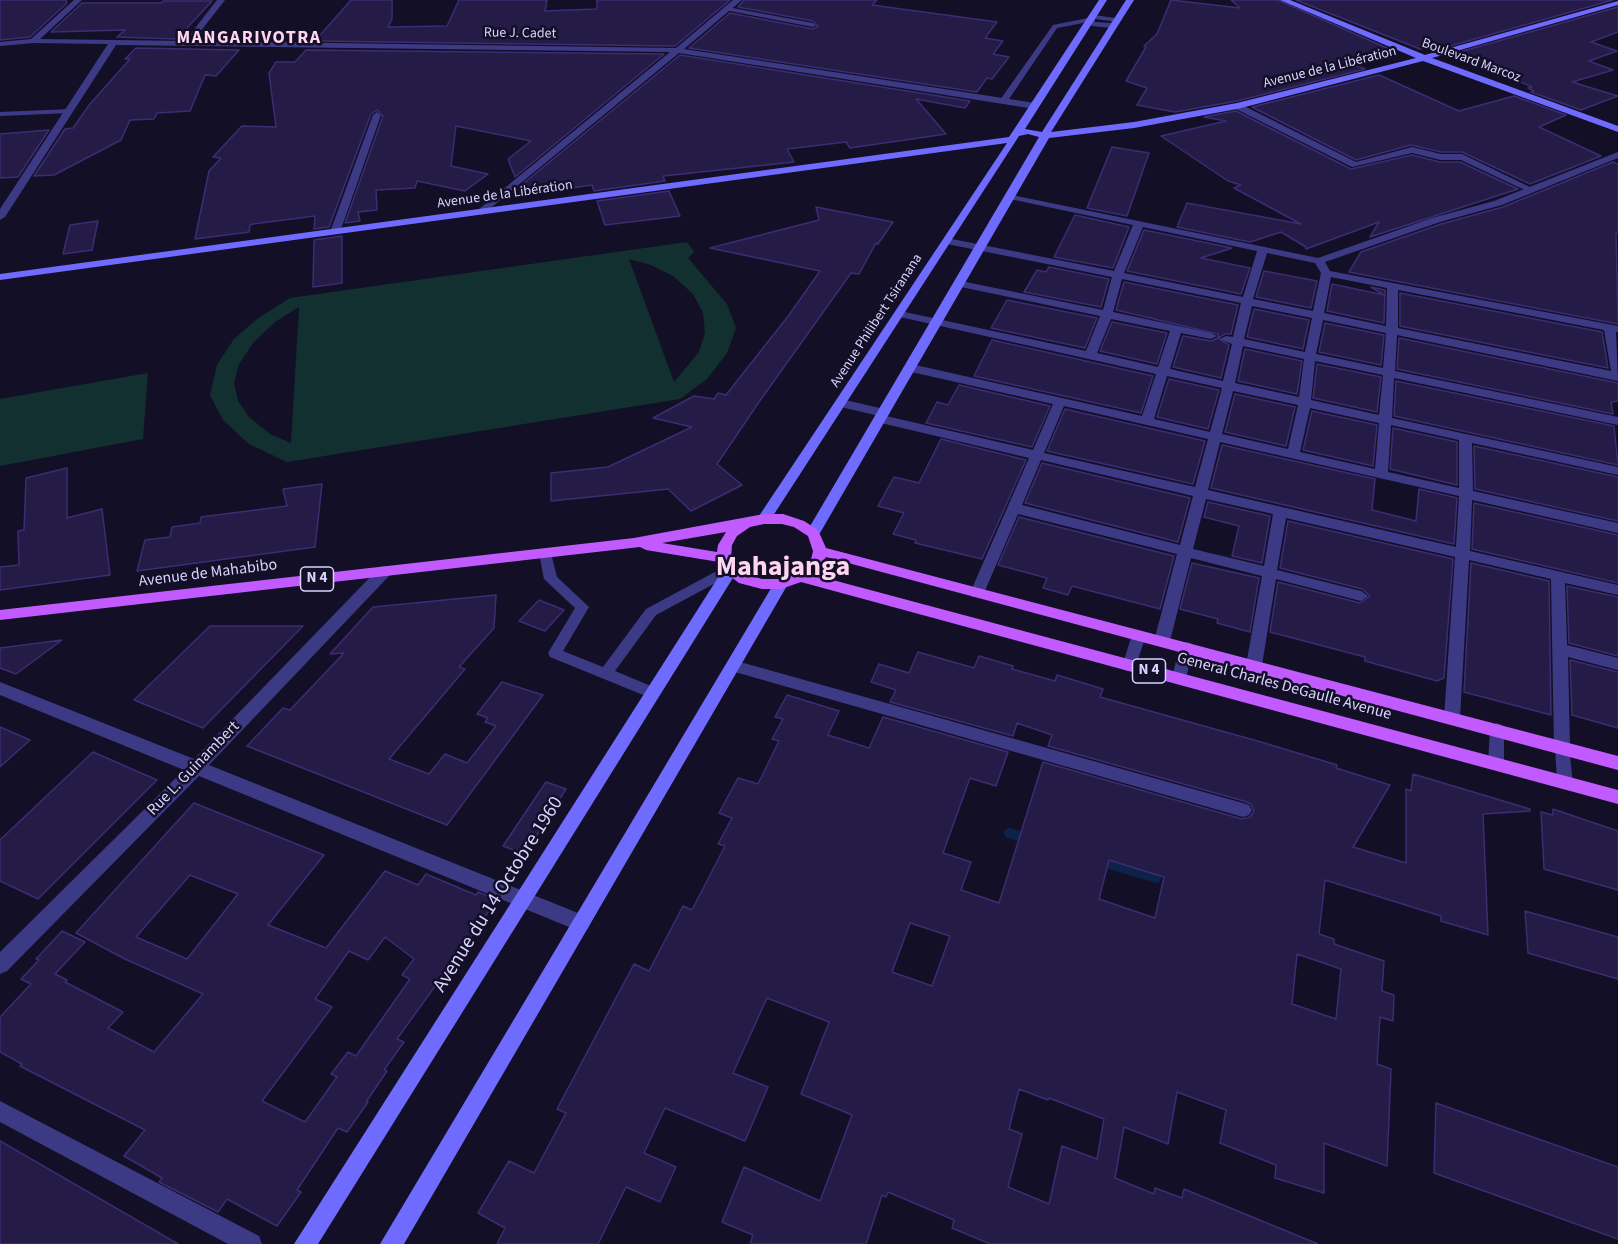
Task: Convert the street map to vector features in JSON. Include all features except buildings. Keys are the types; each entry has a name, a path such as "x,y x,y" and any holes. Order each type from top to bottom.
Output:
{"main road":[{"name":"Avenue Philibert Tsiranana","path":"813,533 982,248 1010,196 1028,140 1035,106 1103,0"},
{"name":"Avenue Philibert Tsiranana","path":"764,519 947,241 1028,140 1116,23 1130,0"},
{"name":"Boulevard Marcoz","path":"1284,0 1424,58 1618,129"},
{"name":"Avenue de la Libération","path":"0,277 1134,125 1237,106 1424,58 1618,3"},
{"path":"764,519 783,519 800,524 813,533 820,551 818,561 811,570 801,577 781,584 762,584 744,579 728,564 725,545 732,533 745,524 764,519"},
{"name":"N 4","path":"634,543 745,524"},
{"name":"N 4","path":"634,543 728,564"},
{"name":"Avenue de Mahabibo","path":"0,615 634,543"},
{"name":"General Charles DeGaulle Avenue","path":"820,551 1618,763"},
{"name":"Avenue du 14 Octobre 1960","path":"305,1244 653,693 728,564"},
{"name":"General Charles DeGaulle Avenue","path":"801,577 1618,796"},
{"path":"391,1244 781,584"}],"street":[{"path":"33,41 78,0"},
{"path":"187,43 221,0"},
{"path":"482,212 733,3"},
{"name":"Rue J. Cadet","path":"0,44 33,41 678,50 1035,106"},
{"path":"0,217 114,42"},
{"path":"335,232 377,116"},
{"path":"1010,196 1319,261 1532,190 1618,155"},
{"path":"1090,356 1107,314 1118,275 1139,224"},
{"path":"947,241 1618,376 1613,328 1326,273"},
{"path":"1162,641 1228,387 1232,341 1263,250"},
{"path":"1293,454 1305,403 1310,357 1326,273 1319,261"},
{"path":"961,284 1211,336"},
{"path":"1381,475 1393,286"},
{"path":"900,314 1618,471"},
{"path":"1148,422 1176,330"},
{"path":"1232,341 1618,422"},
{"path":"911,368 1618,528"},
{"path":"977,593 1060,402"},
{"path":"841,403 1037,455 1618,590"},
{"path":"1452,718 1466,494 1465,438"},
{"path":"1014,508 1360,596"},
{"path":"1254,665 1280,511"},
{"name":"Rue L. Guinambert","path":"0,965 196,768 385,572"},
{"path":"1558,576 1562,747"},
{"path":"1560,649 1618,664"},
{"path":"733,666 1243,810"},
{"path":"0,688 581,923"},
{"path":"0,1111 251,1244"}],"lane":[{"path":"733,3 813,25"},
{"path":"1004,100 1055,26 1090,20 1092,24 1101,26 1112,26 1116,23"},
{"path":"1237,106 1355,165 1412,150 1441,157 1462,157 1532,190"},
{"path":"0,114 69,111"},
{"path":"545,553 551,579 582,607 555,653 653,693"},
{"path":"605,674 651,612 728,564"},
{"path":"1129,666 1139,635"},
{"path":"1179,679 1186,648"},
{"path":"1496,764 1497,729"},
{"path":"1562,747 1565,783"}],"green space":[{"path":"687,242 694,252 688,258 727,304 736,328 727,353 707,379 680,399 287,462 249,444 223,420 210,395 217,365 234,339 257,319 290,298","holes":["629,259 651,265 673,276 693,294 703,313 705,333 699,352 674,382","299,308 291,443 270,434 249,417 238,401 234,383 239,364 253,343 275,322"]},
{"path":"148,373 143,439 0,466 0,399"}],"waterway":[{"path":"1009,833 1029,839"},
{"path":"1100,861 1156,878"}],"district":[{"name":"MANGARIVOTRA","path":"249,39"},
{"name":"Mahajanga","path":"783,569"}]}
